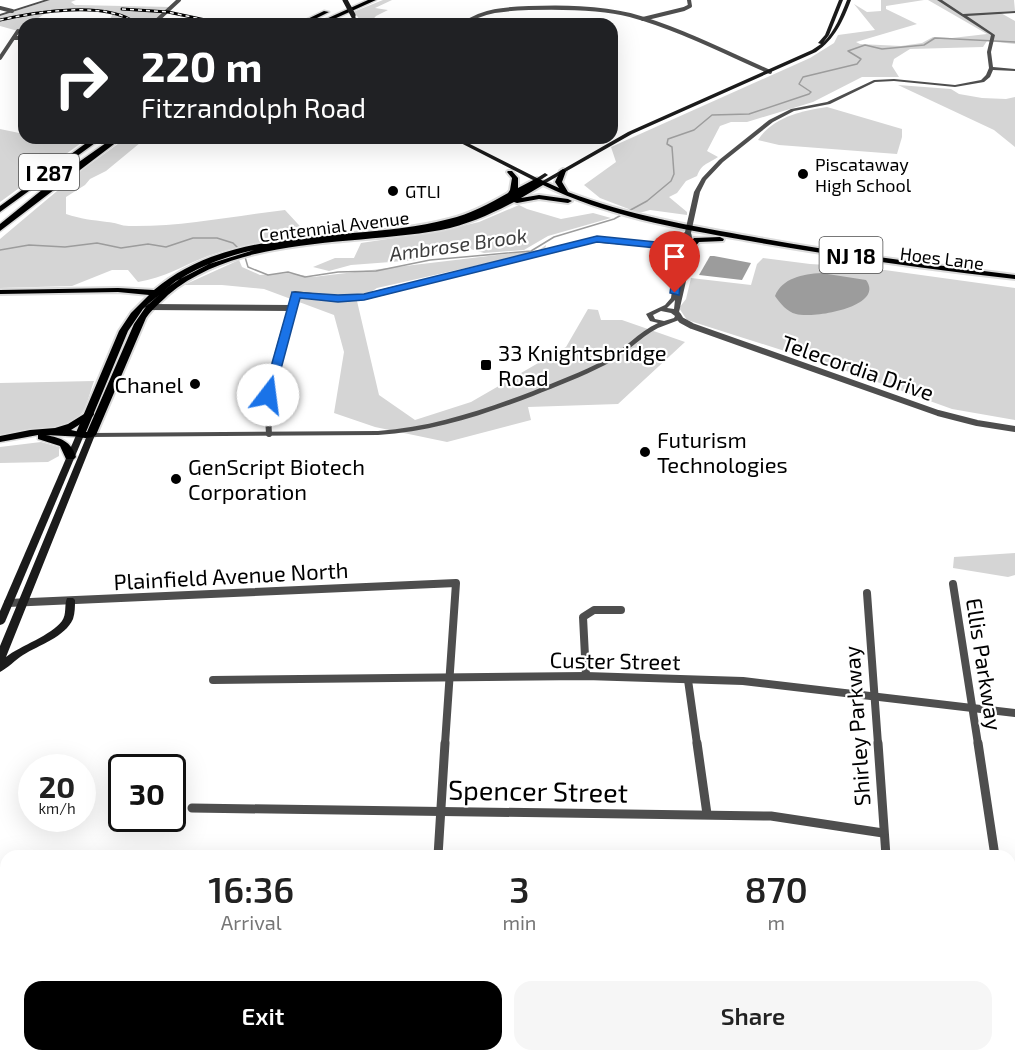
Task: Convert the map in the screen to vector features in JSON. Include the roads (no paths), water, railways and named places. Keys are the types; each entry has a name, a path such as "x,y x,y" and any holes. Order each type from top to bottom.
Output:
{"highway":[{"path":"314,18 355,0"},
{"path":"332,18 373,0"},
{"name":"I 287","path":"0,210 90,144"},
{"name":"I 287","path":"0,228 62,178 110,144"},
{"path":"560,170 558,182 569,198"},
{"path":"510,172 515,178 514,190 510,196"},
{"path":"537,183 569,198"},
{"name":"Centennial Avenue","path":"86,435 89,414 128,322 186,273 247,252 285,242 447,222 484,210 537,183"},
{"name":"Centennial Avenue","path":"247,252 424,231 460,223 503,206 537,183"},
{"name":"NJ 18","path":"503,206 533,198 569,198 688,230"},
{"name":"NJ 18","path":"569,198 628,219 688,230"},
{"name":"Hoes Lane","path":"688,230 720,239 856,262 1015,282"},
{"name":"Hoes Lane","path":"688,230 1015,277"},
{"path":"685,249 697,240 720,239"},
{"name":"Centennial Avenue","path":"86,435 134,332 160,293 236,256"},
{"path":"115,290 153,284 186,273"},
{"path":"115,290 135,297 128,322"},
{"path":"0,292 115,290 160,293"},
{"path":"52,432 72,426 89,414"},
{"path":"0,441 22,434 71,432 86,435"},
{"path":"0,441 86,435"},
{"path":"40,437 65,443 69,447 70,457"}],"main road":[{"path":"345,0 354,18"},
{"name":"Centennial Avenue","path":"618,135 767,71 822,41 841,0"},
{"name":"Centennial Avenue","path":"618,140 825,45 837,32 849,0"},
{"path":"456,144 537,183"},
{"path":"466,144 519,171 537,183"},
{"name":"Centennial Avenue","path":"560,170 601,144"},
{"name":"Centennial Avenue","path":"537,183 611,144"},
{"path":"519,171 537,173 560,170"},
{"name":"Centennial Avenue","path":"0,622 70,457 86,435"},
{"name":"Centennial Avenue","path":"0,658 24,603 86,435"},
{"path":"0,668 18,651 66,623 70,613 70,600"}],"street":[{"path":"0,15 48,0"},
{"path":"160,18 179,0"},
{"path":"642,19 684,9 690,6 689,0"},
{"path":"647,332 652,320 649,314 667,306 674,298 690,237 688,230 697,192 712,170 766,125 788,111 828,103 874,81 894,80 961,86 982,81 988,76 991,68 989,52 993,41 992,34 939,0"},
{"path":"469,18 480,13 514,8 600,9 619,12 642,19 767,71"},
{"path":"0,9 12,11"},
{"path":"963,15 1015,12"},
{"path":"0,58 18,31"},
{"path":"991,68 1015,70"},
{"path":"268,434 266,416 268,395 295,294 338,299 364,297 597,239 685,249"},
{"path":"86,435 390,433 432,426 507,403 596,368 627,350 647,332 677,319 682,292 685,249"},
{"path":"149,307 292,308"},
{"path":"660,309 677,314"},
{"name":"Telecordia Drive","path":"677,314 681,320 692,326 948,416 1015,429"},
{"path":"652,320 666,323"},
{"name":"Telecordia Drive","path":"666,323 692,326"},
{"name":"Plainfield Avenue North","path":"8,603 456,583 451,676"},
{"name":"Ellis Parkway","path":"953,584 994,850"},
{"name":"Shirley Parkway","path":"867,593 884,850"},
{"path":"586,676 583,617 594,610 621,610"},
{"path":"438,850 451,676"},
{"name":"Custer Street","path":"213,680 586,676 743,681 874,694 1015,713"},
{"path":"688,680 707,814"},
{"name":"Spencer Street","path":"192,808 771,816 883,833"}],"waterway":[{"name":"Ambrose Brook","path":"245,257 248,267 268,275 288,272 305,277 338,272 376,271 430,260 531,251 554,237 614,219 647,201 671,181 674,174 672,147 667,144 668,139 694,130 712,115 749,114 809,94 811,92 799,84 803,77 857,64 861,59 848,51 865,45 882,49 924,45 935,38 1015,42"},
{"name":"Ambrose Brook","path":"0,250 29,245 65,247 97,243 121,248 148,244 166,247 193,238 217,238 233,243 240,250"}],"railway":[{"path":"122,9 168,12 196,18"},
{"path":"0,20 71,10 108,12 126,18"}],"place":[{"name":"Piscataway High School","path":"803,174"},
{"name":"GTLI","path":"393,191"},
{"name":"33 Knightsbridge Road","path":"486,365"},
{"name":"Chanel","path":"195,384"},
{"name":"Futurism Technologies","path":"645,452"},
{"name":"GenScript Biotech Corporation","path":"176,479"}]}
